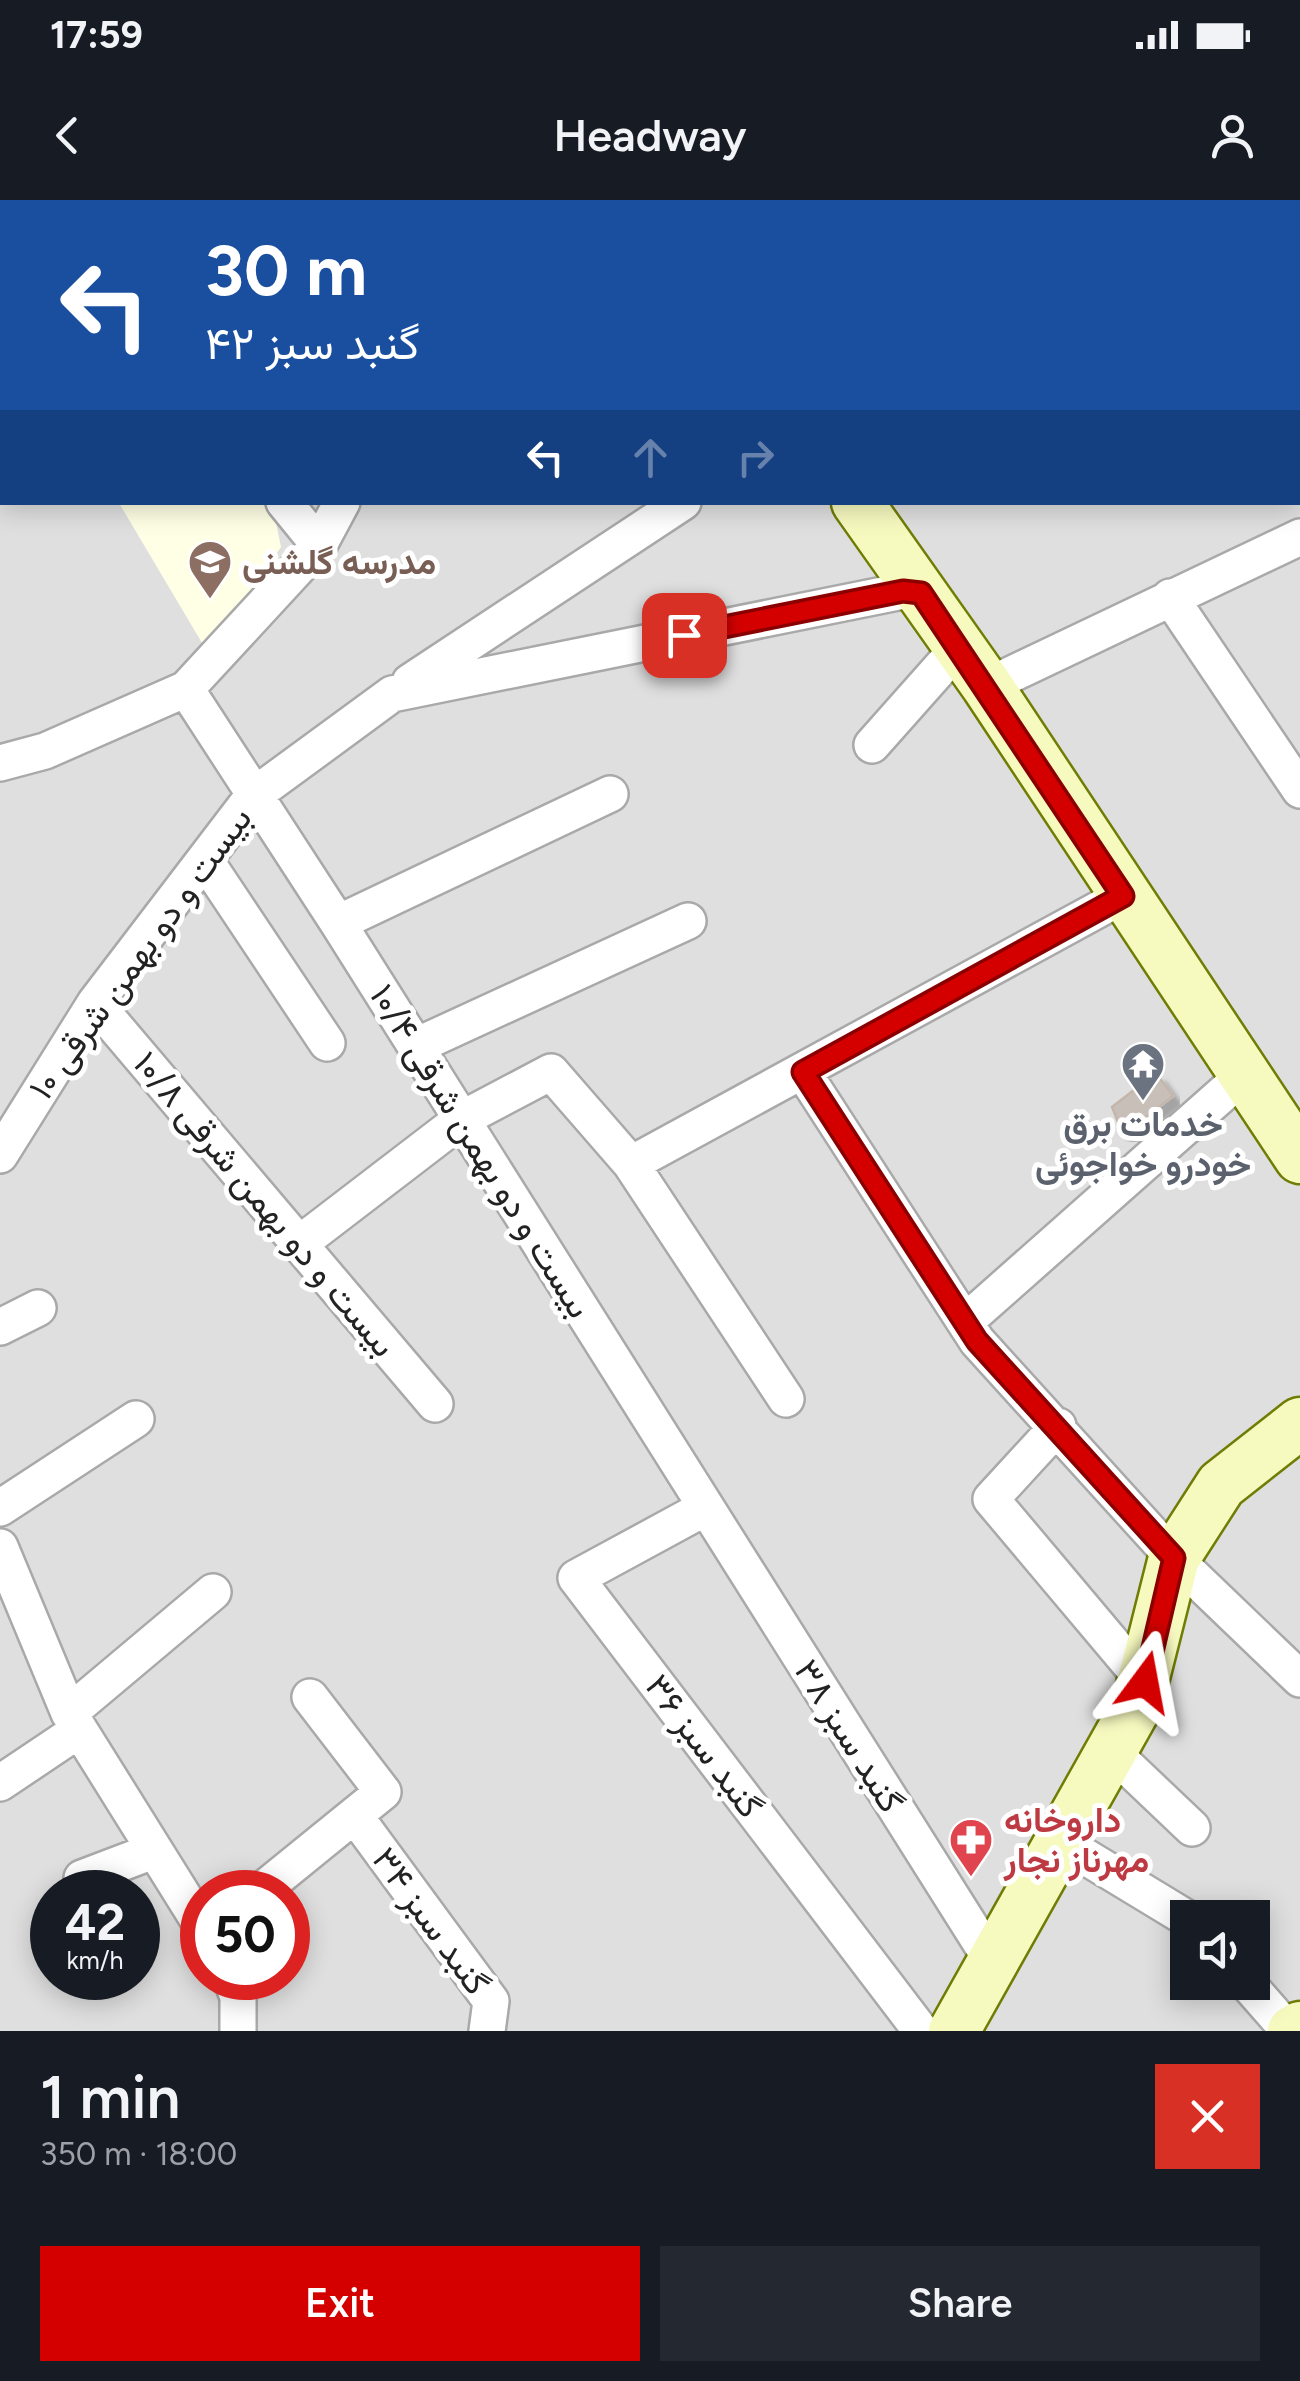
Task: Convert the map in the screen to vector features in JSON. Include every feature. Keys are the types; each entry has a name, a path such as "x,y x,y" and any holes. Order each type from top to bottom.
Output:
{"main road":[{"path":"859,505 973,667 1300,1158"},
{"path":"954,2031 1111,1751 1145,1682 1174,1558 1220,1485 1300,1423"},
{"path":"1291,2031 1300,2027"}],"street":[{"path":"286,505 319,545"},
{"path":"0,764 45,751 186,689 319,545 340,505"},
{"path":"392,694 678,505"},
{"path":"872,745 973,667 1170,597 1300,537"},
{"name":"بیست و دو بهمن شرقی ۱۰","path":"0,1155 95,1003 253,796 392,694 903,591 921,593"},
{"path":"1170,597 1300,790"},
{"name":"بیست و دو بهمن شرقی ۱۰/۴","path":"186,689 416,1046 705,1508"},
{"path":"338,923 610,794"},
{"path":"205,860 327,1043"},
{"path":"631,1164 1123,896"},
{"path":"416,1046 688,921"},
{"name":"بیست و دو بهمن شرقی ۱۰/۸","path":"95,1003 436,1404"},
{"path":"299,1244 462,1119 550,1072 631,1164 786,1399"},
{"path":"803,1072 965,1322 1174,1558 1300,1678"},
{"path":"965,1322 1244,1075"},
{"path":"0,1328 38,1308"},
{"path":"0,1508 136,1419"},
{"path":"1058,1426 991,1499 1145,1682"},
{"name":"گنبد سبز ۳۸","path":"705,1508 994,1964"},
{"name":"گنبد سبز ۳۶","path":"705,1508 576,1578 921,2031"},
{"path":"0,1547 74,1721 180,1892"},
{"path":"0,1783 74,1721 214,1592"},
{"path":"288,1870 383,1792 310,1696"},
{"path":"1111,1751 1192,1828"},
{"name":"گنبد سبز ۳۴","path":"356,1816 491,2001 487,2031"},
{"path":"1061,1842 1170,1908"},
{"path":"103,1870 154,1851"},
{"path":"238,2000 238,2031"},
{"path":"1263,2000 1291,2031"}],"shaded area":[{"path":"0,505 1300,505 1300,2031 0,2031"},
{"name":"مدرسه گلشنی","path":"120,505 272,505 281,547 208,653"}],"building":[{"name":"خدمات برق خودرو خواجوئی","path":"1156,1073 1173,1096 1123,1135 1112,1107"}],"place":[{"name":"مدرسه گلشنی","path":"210,600"},
{"name":"خدمات برق خودرو خواجوئی","path":"1143,1102"},
{"name":"داروخانه مهرناز نجار","path":"971,1878"}],"route":[{"path":"684,635 903,591 921,593 1123,896 803,1072 977,1341 1174,1558 1145,1682"}]}
